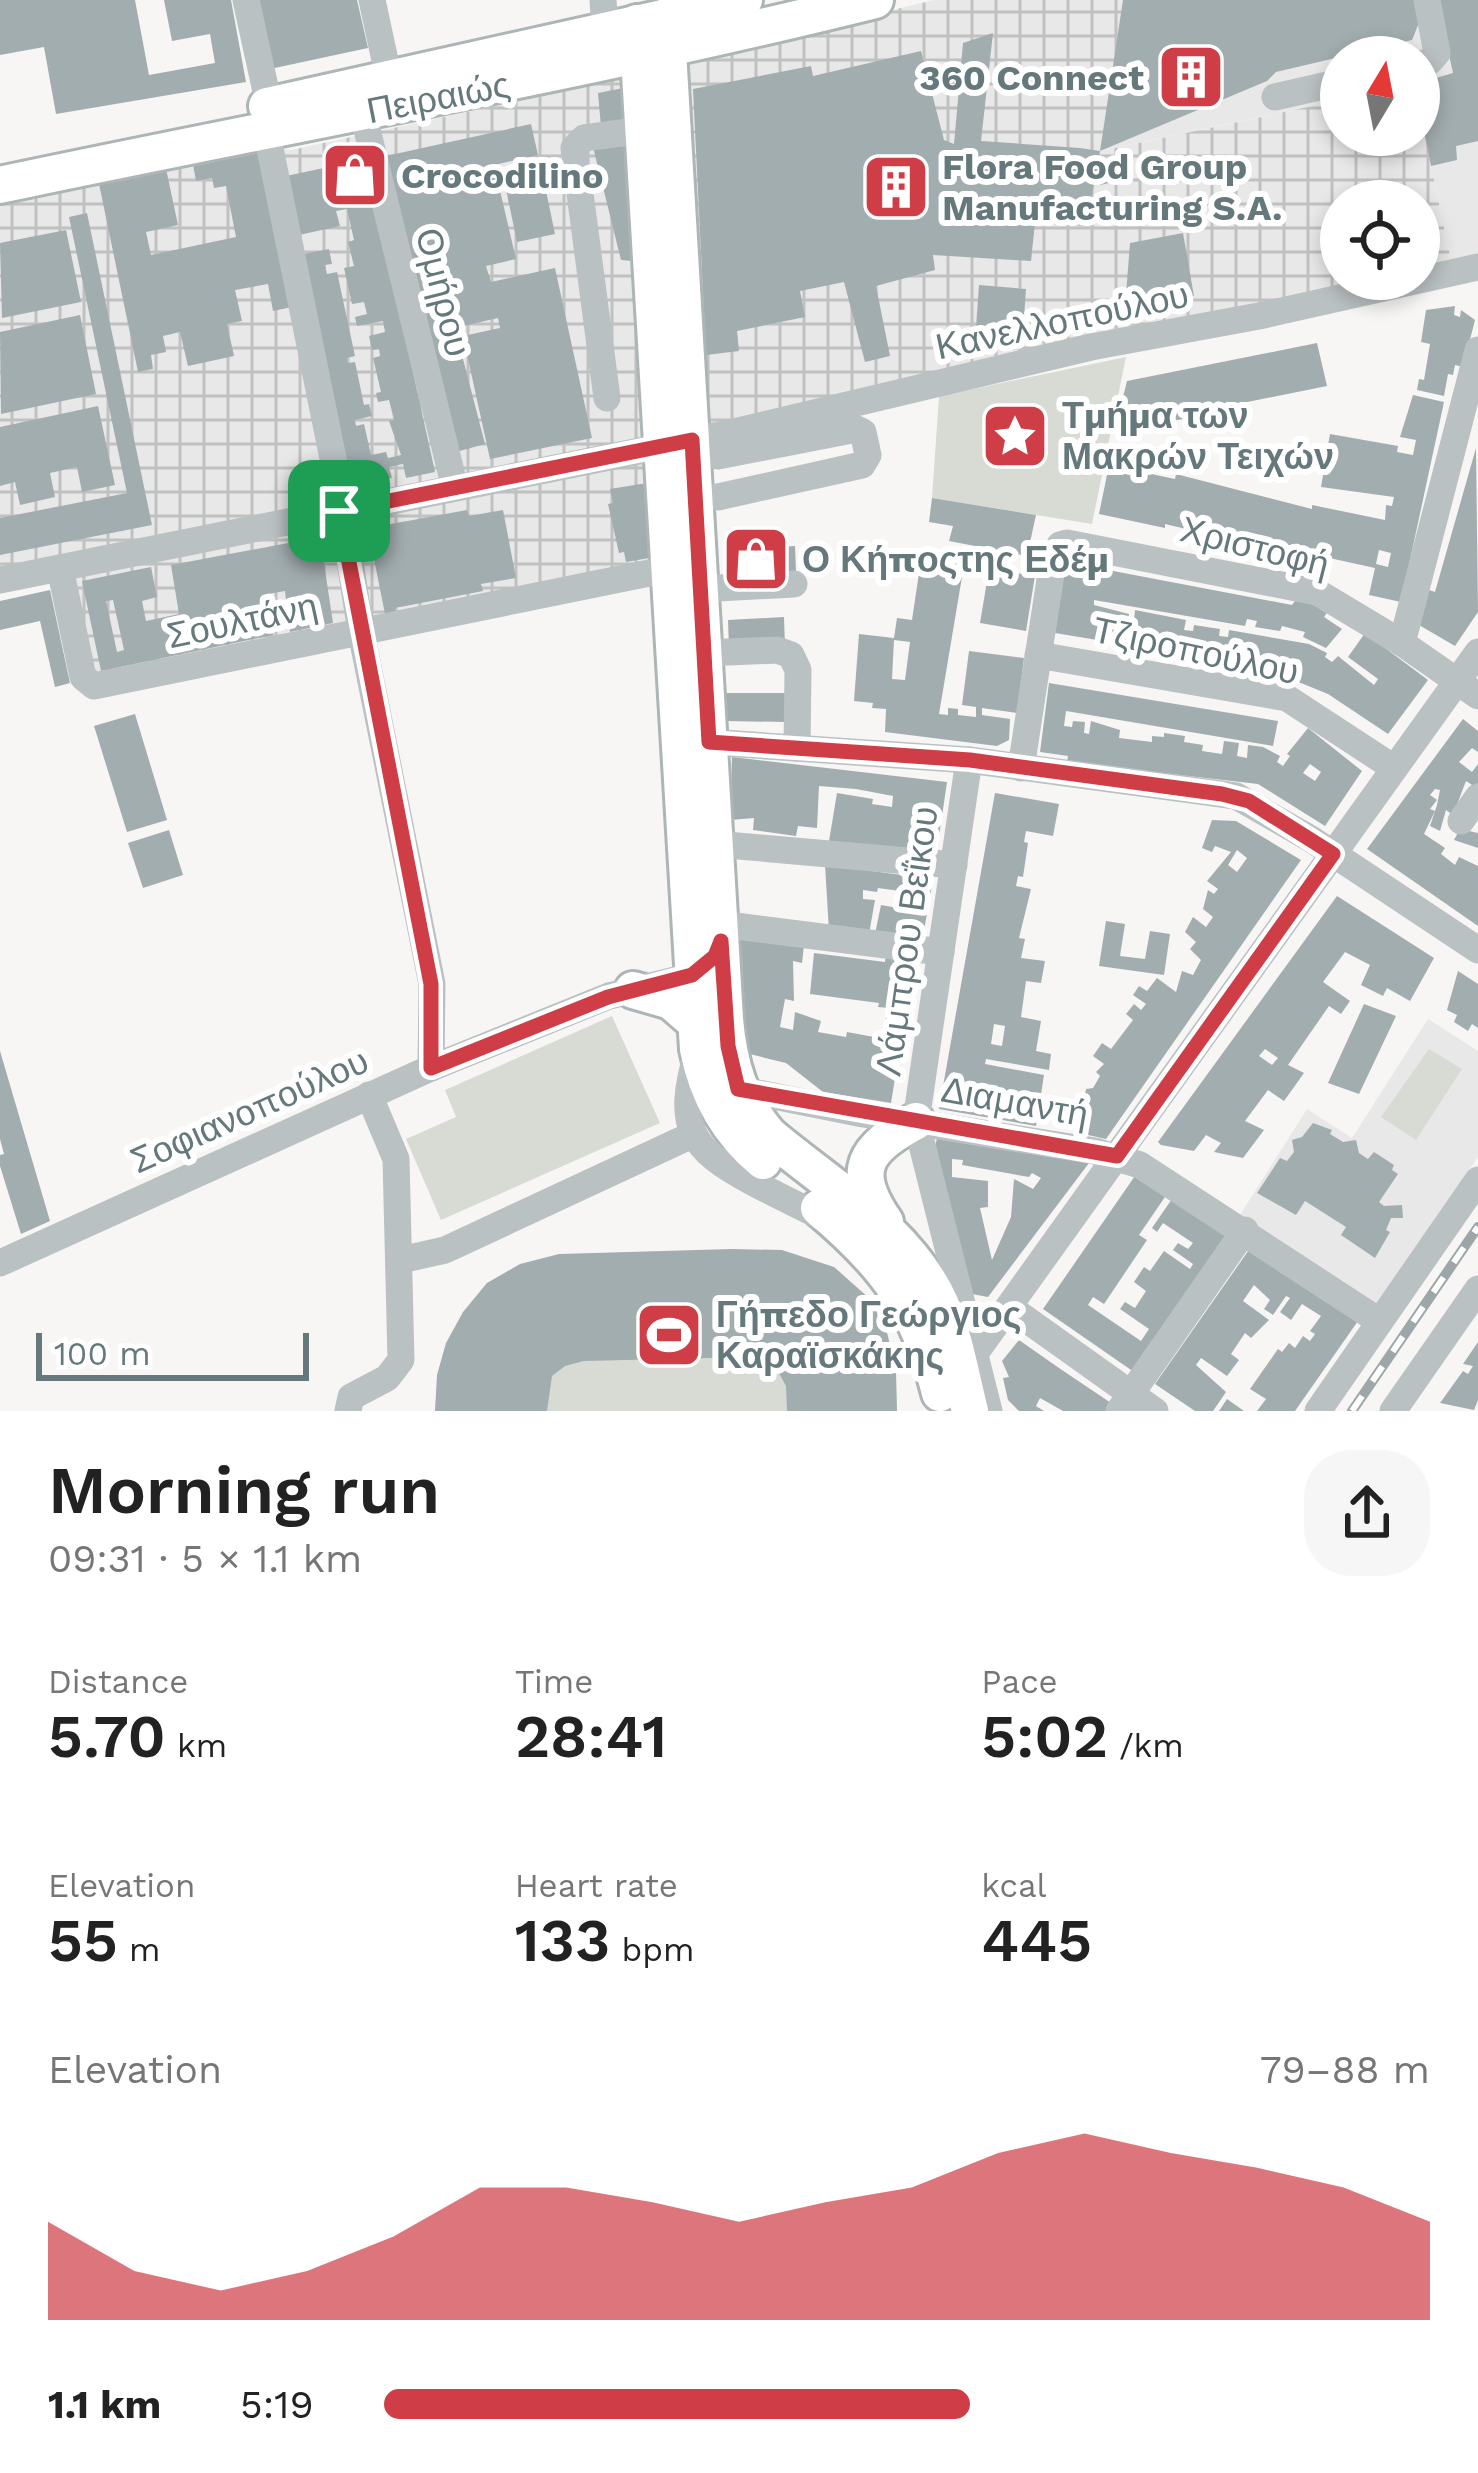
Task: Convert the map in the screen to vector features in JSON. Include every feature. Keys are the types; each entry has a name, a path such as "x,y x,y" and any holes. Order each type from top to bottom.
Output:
{"main road":[{"name":"Πειραιώς","path":"0,165 267,117 363,113 636,28 744,0"},
{"name":"Πειραιώς","path":"0,185 267,117 389,79 636,28 875,0"},
{"path":"636,28 644,130 690,448 669,569 696,1035 709,1093 752,1152 876,1259 899,1288 925,1339 950,1410"},
{"path":"636,28 690,448 728,1046 738,1089 770,1135 894,1235"},
{"path":"633,990 671,1001 696,1035"},
{"path":"916,1121 879,1144 863,1175 867,1196 922,1270 943,1310 950,1410"}],"street":[{"path":"246,0 431,984 431,1068"},
{"path":"372,0 389,79"},
{"path":"1426,0 1433,36"},
{"path":"1275,97 1320,87"},
{"name":"Ομήρου","path":"363,113 455,488"},
{"path":"607,398 574,148 584,138 644,130"},
{"name":"Κανελλοπούλου","path":"0,580 455,488 810,425 1091,347 1478,268"},
{"path":"1402,643 1478,350"},
{"path":"718,497 862,465 868,455 863,432 810,425"},
{"name":"Χριστοφή","path":"1038,655 1053,560 1060,545 1076,544 1302,587 1328,597 1467,689"},
{"name":"Σουλτάνη","path":"60,568 83,677 94,686 669,569"},
{"path":"700,589 794,584"},
{"path":"704,653 777,650 791,656 798,670 797,748"},
{"path":"974,1355 1394,768 1467,689 1478,652"},
{"path":"1021,768 1038,655"},
{"name":"Τζιροπούλου","path":"1038,655 1287,698 1394,768"},
{"path":"709,742 970,760 1236,796 1478,950"},
{"name":"Λάμπρου Βεΐκου","path":"970,760 916,1121 989,1411"},
{"path":"1461,821 1478,797"},
{"path":"715,844 953,865"},
{"path":"692,975 715,956 720,933 941,952"},
{"name":"Σοφιανοπούλου","path":"0,1263 431,1068 633,990 692,975"},
{"path":"696,1035 687,1108 692,1135 701,1150 720,1165 838,1224"},
{"name":"Διαμαντή","path":"738,1089 1117,1156 1140,1165 1245,1230 1379,1321"},
{"path":"348,1411 351,1397 387,1378 401,1360 395,1159 369,1095"},
{"path":"401,1260 445,1250 692,1135"},
{"path":"1318,1411 1478,1180"},
{"path":"1125,1402 1245,1230"},
{"path":"1393,1411 1478,1289"},
{"path":"1009,1307 1125,1402 1155,1411"}],"shaded area":[{"path":"934,0 1123,0 1101,151 1320,104 1320,156 1429,156 1434,180 1320,180 1320,290 711,426 706,423 682,61"},
{"name":"360 Connect","path":"1123,0 1478,0 1478,256 1451,261 1440,208 1440,180 1434,180 1429,156 1440,156 1440,36 1320,36 1320,104 1100,151"},
{"path":"629,77 657,565 95,682 68,558 0,571 0,201 259,146 291,150"},
{"path":"1440,208 1451,261 1440,263"},
{"path":"1126,357 1092,524 932,498 939,396"},
{"path":"612,1016 660,1123 441,1220 406,1139 456,1117 445,1090"},
{"path":"1428,1019 1478,1051 1478,1157 1373,1309 1238,1218 1307,1109 1352,1138"},
{"path":"1429,1049 1462,1069 1416,1140 1381,1117"},
{"name":"Γήπεδο Γεώργιος Καραϊσκάκης","path":"834,1267 867,1300 885,1330 894,1365 897,1411 435,1411 450,1342 487,1283"}],"building":[{"path":"0,0 135,0 149,75 215,63 210,34 172,41 164,0 231,0 246,82 56,114 44,47 0,55"},
{"path":"255,0 357,0 368,48 270,69"},
{"name":"360 Connect","path":"1123,0 1418,0 1422,15 1414,36 1320,36 1320,62 1276,72 1267,81 1100,151"},
{"path":"1437,0 1478,0 1478,141 1456,146 1457,160 1431,166 1429,156 1440,156 1440,77 1453,73"},
{"name":"Flora Food Group Manufacturing S.A.","path":"993,33 981,141 1100,151 1099,160 1117,156 1122,180 1100,185 1097,169 1086,226 1035,223 1031,261 933,255 935,270 876,286 890,356 865,362 844,282 800,291 805,317 737,331 739,351 706,355 693,89 811,66 813,76 921,51 944,140 954,144 963,43"},
{"path":"623,88 623,125 601,127 598,93"},
{"path":"531,124 538,155 494,165 516,259 486,266 491,282 555,268 592,438 490,459 463,336 500,328 498,318 455,328 485,444 456,452 386,156"},
{"path":"626,139 633,261 621,260 593,147"},
{"path":"259,146 292,307 273,311 268,284 235,290 242,321 227,324 234,356 188,366 180,332 163,336 166,352 151,355 153,369 138,372 98,179 165,164 178,225 146,232 151,255 236,237 226,186 214,188 212,178 196,181 192,159"},
{"path":"366,159 435,472 406,478 403,464 389,467 392,478 348,482 299,255 329,249 332,264 325,265 327,274 337,272 355,356 347,358 348,363 355,362 364,405 369,404 372,416 355,420 356,426 364,424 371,455 386,452 388,458 401,455 389,421 394,420 389,400 378,402 376,393 381,392 373,358 380,356 379,349 372,350 369,336 385,332 383,321 357,326 355,317 367,314 364,302 352,304 344,268 354,266 347,209 336,211 340,226 299,235 286,176"},
{"path":"540,162 555,234 517,242 502,170"},
{"path":"87,213 152,525 0,555 0,518 127,493 69,217"},
{"path":"66,230 81,302 2,318 0,243"},
{"path":"1183,233 1194,296 1125,307 1130,243"},
{"path":"979,285 1026,289 1023,331 976,328"},
{"path":"1455,306 1454,315 1460,317 1461,310 1475,320 1463,367 1455,365 1453,375 1448,374 1444,396 1417,390 1419,379 1424,380 1430,344 1421,342 1426,310"},
{"path":"80,315 96,394 1,414 0,332"},
{"path":"1317,343 1327,386 1183,415 1184,419 1115,429 1127,381"},
{"path":"1413,395 1444,402 1401,602 1369,595 1375,568 1099,514 1109,465 1175,479 1176,474 1312,509 1312,505 1385,520 1386,505 1392,506 1394,497 1321,487 1330,434 1398,446 1397,452 1413,455 1416,440 1400,437","holes":["1379,550 1391,553 1388,567 1376,564"]},
{"path":"98,406 115,485 82,492 77,467 50,473 55,497 20,505 15,482 0,486 0,427"},
{"path":"1476,448 1478,612 1455,646 1419,625 1429,590 1435,592"},
{"path":"647,483 649,558 626,562 624,552 619,553 608,504 613,503 610,489"},
{"path":"932,498 1036,515 1027,556 949,541 953,526 929,522"},
{"path":"467,510 469,516 503,510 516,578 481,584 483,591 385,614 367,524 380,522 380,526"},
{"path":"320,537 333,623 290,632 285,591 268,594 273,635 101,671 82,581 151,567 157,597 142,601 146,621 179,614 171,565","holes":["113,600 124,650 117,652 106,601"]},
{"path":"795,546 796,573 745,576 744,549"},
{"path":"906,556 964,565 939,714 948,715 948,708 958,709 958,715 976,717 976,707 962,705 969,651 1024,658 1017,713 982,708 982,715 1010,719 1009,740 997,746 885,732 886,709 854,701 859,634 894,638 897,618 912,620 919,573 904,571","holes":["894,640 910,642 905,680 892,679"]},
{"path":"1066,562 1292,605 1297,598 1328,611 1324,617 1342,629 1326,648 1303,637 1305,632 1282,626 1280,631 1255,627 1257,621 1247,619 1245,626 1094,600 1094,605 1129,614 1128,620 1134,621 1135,610 1186,620 1184,630 1193,631 1194,625 1220,629 1219,636 1228,637 1229,630 1309,644 1327,653 1325,657 1332,662 1338,656 1374,685 1378,679 1348,657 1365,633 1428,680 1388,734 1328,694 1301,683 1235,672 1236,663 1055,633"},
{"path":"989,569 1035,576 1026,631 980,623"},
{"path":"50,590 70,683 55,687 40,621 0,630 0,601"},
{"path":"784,617 785,647 729,649 728,620"},
{"path":"1049,683 1278,721 1273,746 1066,711 1064,726 1085,722 1084,733 1089,734 1091,721 1120,730 1119,738 1152,742 1152,736 1164,737 1164,733 1185,736 1184,742 1203,745 1202,751 1222,754 1224,741 1239,743 1237,756 1247,758 1248,745 1263,747 1280,756 1277,762 1283,766 1308,728 1362,771 1325,826 1258,784 1067,762 1068,756 1040,752","holes":["1310,764 1321,772 1315,781 1303,773"]},
{"path":"724,693 787,693 787,722 724,721"},
{"path":"135,714 167,820 127,832 94,726"},
{"path":"1463,719 1478,731 1478,752 1472,748 1459,762 1472,772 1478,764 1478,783 1475,787 1466,781 1453,815 1446,810 1440,831 1430,826 1435,811 1424,834 1445,848 1441,854 1455,865 1459,857 1478,866 1478,926 1367,849","holes":["1440,790 1435,811 1430,809 1437,800 1430,795"]},
{"path":"732,757 947,782 936,857 829,841 837,793 892,807 893,796 856,789 819,786 817,828 798,826 796,836 753,830 754,818 730,820"},
{"path":"995,793 1059,804 1053,836 1026,831 1023,877 1018,876 1016,886 1031,889 1019,938 1025,939 1021,958 1045,961 1041,983 1026,981 1021,1017 1041,1021 1036,1051 1051,1054 1049,1070 986,1059 985,1064 1044,1075 1040,1101 1033,1100 1030,1113 1038,1115 1036,1126 939,1109","holes":["994,1024 1005,1026 1002,1046 991,1044"]},
{"path":"1212,820 1236,821 1301,860 1106,1139 1079,1133 1086,1089 1093,1088 1100,1076 1096,1072 1104,1064 1093,1056 1102,1043 1111,1049 1133,1020 1126,1014 1134,1004 1141,1010 1146,1004 1133,995 1139,986 1147,991 1157,978 1176,992 1182,971 1193,975 1201,960 1190,949 1196,942 1185,932 1193,917 1206,927 1213,917 1203,909 1208,890 1214,894 1218,889 1207,881 1231,852 1215,846 1212,852 1202,848","holes":["1237,850 1247,858 1237,872 1228,865"]},
{"path":"1460,829 1478,833 1478,848 1454,840"},
{"path":"169,830 183,875 143,888 128,843"},
{"path":"825,865 933,879 922,942 875,934 881,905 898,908 900,891 878,888 877,892 863,890 863,899 875,900 869,934 829,931"},
{"path":"1337,896 1434,958 1410,1001 1387,988 1383,996 1361,985 1370,965 1345,952 1323,982 1350,1001 1341,1014 1329,1006 1288,1065 1304,1073 1284,1101 1268,1090 1245,1121 1264,1130 1243,1158 1214,1152 1221,1143 1206,1135 1194,1151 1158,1142","holes":["1265,1049 1278,1058 1272,1065 1259,1056"]},
{"path":"1106,921 1125,924 1120,956 1145,959 1150,931 1170,934 1164,975 1099,966"},
{"path":"733,932 804,945 802,963 793,961 794,1001 785,999 780,1027 793,1030 795,1012 821,1021 818,1032 846,1037 847,1032 874,1037 875,1031 882,1032 889,1008 810,994 814,953 885,962 886,951 915,955 891,1103 823,1092 786,1063 741,1052"},
{"path":"1458,971 1478,984 1478,1028 1472,1024 1468,1031 1447,1010"},
{"path":"1364,1004 1396,1016 1359,1094 1328,1083"},
{"path":"0,1051 50,1221 21,1234 0,1166 4,1154"},
{"path":"1313,1123 1332,1130 1330,1134 1343,1142 1356,1140 1359,1153 1368,1159 1374,1152 1394,1165 1392,1170 1398,1174 1379,1202 1402,1205 1403,1218 1391,1218 1386,1230 1390,1232 1375,1258 1341,1235 1346,1227 1305,1201 1296,1215 1257,1193 1280,1158 1287,1161 1294,1152 1292,1140 1302,1137"},
{"path":"938,1134 1089,1163 988,1297 972,1294 933,1155","holes":["952,1159 963,1160 962,1165 1041,1178 1033,1189 1014,1179 1011,1217 992,1260 980,1208 988,1207 988,1181 952,1177"]},
{"path":"1137,1173 1167,1194 1139,1235 1147,1240 1104,1304 1093,1297 1088,1305 1141,1341 1149,1329 1120,1309 1125,1302 1135,1308 1146,1291 1134,1282 1144,1267 1150,1271 1164,1251 1190,1269 1193,1264 1173,1250 1178,1243 1188,1249 1193,1243 1163,1223 1157,1232 1152,1228 1174,1196 1229,1234 1134,1372 1043,1309"},
{"path":"1251,1247 1358,1321 1295,1411 1257,1411 1266,1399 1250,1389 1278,1349 1282,1352 1289,1343 1295,1348 1303,1336 1310,1341 1315,1334 1310,1331 1321,1316 1302,1304 1291,1320 1280,1312 1290,1298 1286,1296 1273,1315 1264,1309 1270,1300 1254,1285 1243,1301 1269,1320 1251,1338 1245,1333 1231,1354 1239,1360 1227,1376 1201,1358 1196,1365 1226,1392 1213,1411 1195,1411 1155,1384"},
{"name":"Γήπεδο Γεώργιος Καραϊσκάκης","path":"782,1250 834,1267 869,1298 886,1328 896,1371 897,1411 787,1411 786,1386 780,1375 766,1361 751,1357 584,1361 552,1376 547,1411 435,1411 437,1375 446,1343 463,1312 487,1283 520,1264 559,1254"},
{"path":"1019,1340 1114,1405 1109,1411 1063,1411 1040,1398 1036,1406 1044,1411 1019,1411 1008,1400 1003,1378 1009,1377 1002,1361"},
{"path":"1478,1342 1474,1410 1440,1403 1463,1371 1468,1374 1473,1366 1463,1364"},
{"path":"1227,1399 1244,1411 1219,1411"}],"railway":[{"path":"1352,1411 1478,1227"}],"place":[{"name":"360 Connect","path":"1191,77"},
{"name":"Crocodilino","path":"355,175"},
{"name":"Flora Food Group Manufacturing S.A.","path":"896,187"},
{"name":"Τμήμα των Μακρών Τειχών","path":"1015,436"},
{"name":"Ο Κήποςτης Εδέμ","path":"756,559"},
{"name":"Γήπεδο Γεώργιος Καραϊσκάκης","path":"669,1335"}],"route":[{"path":"692,440 709,742 970,760 1236,796 1333,854 1117,1156 738,1089 728,1046 721,941 715,956 692,975 608,997 431,1068 431,984 339,511 692,440"}]}
